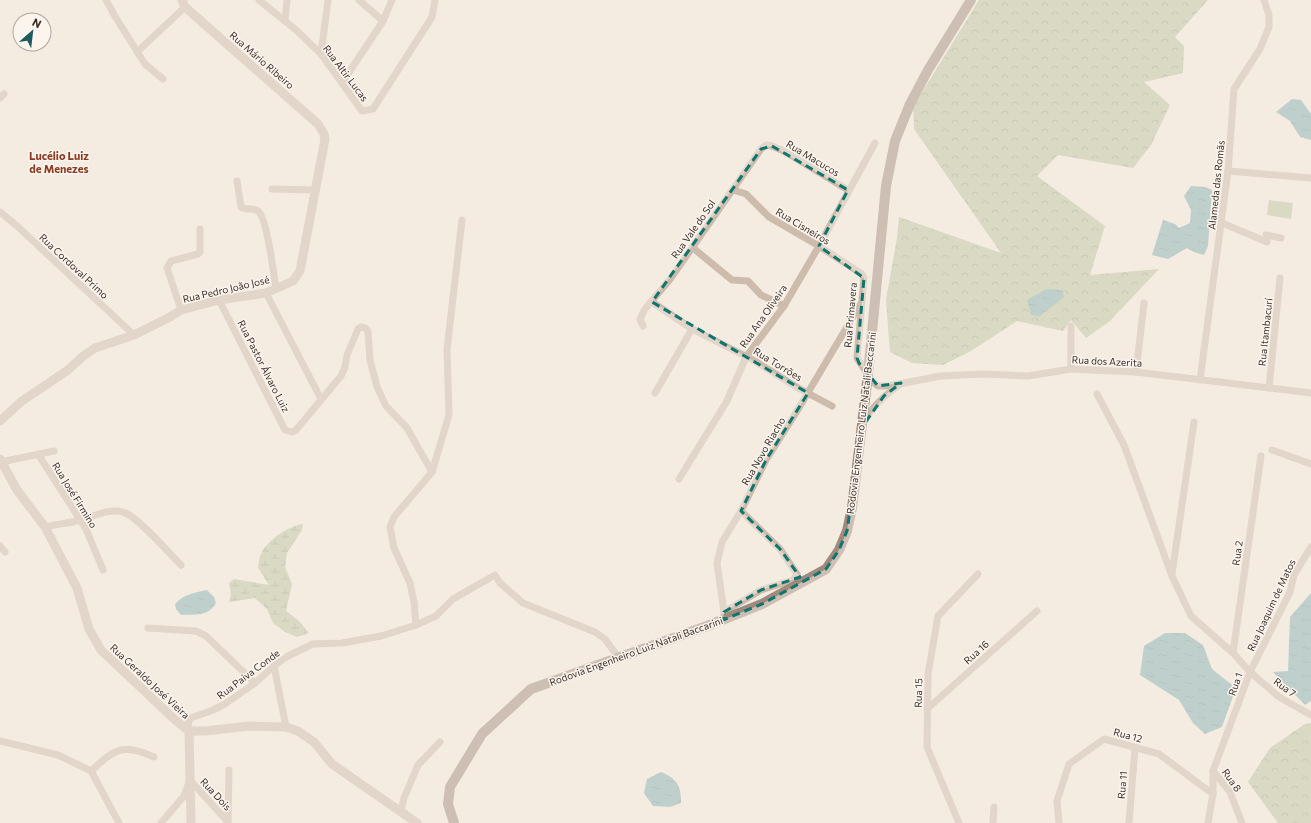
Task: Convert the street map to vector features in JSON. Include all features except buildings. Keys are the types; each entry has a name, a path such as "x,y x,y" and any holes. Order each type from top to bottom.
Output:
{"main road":[{"name":"Rodovia Engenheiro Luiz Natali Baccarini","path":"454,823 448,804 450,787 482,734 531,689 723,616 762,604 826,569 839,550 847,531 852,508 868,374 886,186 895,141 910,104 928,70 970,0"}],"street":[{"path":"106,0 144,64 163,79"},
{"name":"Rua Altir Lucas","path":"259,0 296,30 321,54 362,111 373,109 432,17 436,0"},
{"path":"285,21 287,0"},
{"path":"321,54 328,0"},
{"path":"359,0 383,21"},
{"path":"342,83 383,21 392,0"},
{"name":"Alameda das Romãs","path":"1200,380 1222,223 1228,171 1234,89 1260,48 1268,27 1269,15 1264,0"},
{"path":"137,52 184,4"},
{"name":"Rua Mário Ribeiro","path":"184,4 318,124 325,138"},
{"name":"Rua Pedro João José","path":"0,421 22,402 68,370 82,357 95,348 134,335 181,310 219,300 266,293 293,281 300,271 325,138"},
{"name":"Rua Ana Oliveira","path":"679,479 727,401 746,357 784,306 819,246 848,190 875,143"},
{"name":"Rua Macucos","path":"766,145 784,151 848,190"},
{"name":"Rua Vale do Sol","path":"643,326 640,319 645,309 672,278 761,149 766,145"},
{"path":"1228,171 1311,178"},
{"path":"237,181 241,207 256,210 260,213 268,237 276,289"},
{"path":"272,189 315,190"},
{"name":"Rua Cisneiros","path":"733,190 746,194 769,217 819,246 862,274 864,278"},
{"name":"Rua Cordoval Primo","path":"0,212 134,335"},
{"path":"416,625 414,602 410,583 394,548 390,527 394,517 432,472 449,415 447,349 462,220"},
{"path":"1222,223 1267,242 1266,235 1281,238"},
{"path":"181,310 167,268 171,261 198,254 200,252 200,229"},
{"path":"693,248 732,280 748,282 761,295 784,306"},
{"name":"Rua Primavera","path":"864,278 857,358 872,381 878,386 901,383"},
{"name":"Rua Itambacurí","path":"1269,388 1280,278"},
{"path":"266,293 321,399 341,376 345,367 347,355 358,329 361,327 368,331 370,360 376,388 386,406 407,428 432,472"},
{"name":"Rua Pastor Álvaro Luiz","path":"219,300 285,430 292,432 296,430 321,399"},
{"name":"Rua Torrões","path":"652,302 692,329 746,357 832,406"},
{"name":"Rua Novo Riacho","path":"723,616 717,563 722,542 741,511 766,460 862,302"},
{"path":"1136,372 1144,303"},
{"path":"1071,326 1071,369"},
{"path":"655,393 692,329"},
{"name":"Rua dos Azerita","path":"901,383 941,376 983,374 1028,376 1071,369 1136,372 1311,393"},
{"path":"862,427 867,416 884,396 901,383"},
{"name":"Rua 1","path":"1097,394 1124,445 1172,576 1191,616 1233,653 1250,672 1213,771 1213,794 1208,823"},
{"path":"1172,576 1194,422"},
{"path":"1272,450 1311,464"},
{"path":"1,461 54,451"},
{"name":"Rua José Firmino","path":"38,454 86,530 103,570"},
{"name":"Rua 2","path":"1233,653 1261,456"},
{"name":"Rua Geraldo José Vieira","path":"1,461 17,490 45,527 77,588 88,629 101,650 188,731 191,823"},
{"path":"723,616 761,590 793,580 797,574 780,549 741,511"},
{"path":"45,527 80,520 105,512 124,512 136,520 181,565"},
{"name":"Rua Joaquim de Matos","path":"1250,672 1290,592 1294,575 1311,547"},
{"name":"Rua 15","path":"959,823 927,747 928,674 938,616 978,574"},
{"name":"Rua Paiva Conde","path":"188,731 188,724 191,718 225,704 255,683 288,656 313,644 342,643 381,636 416,625 436,616 453,599 495,575 500,583 523,603 596,632 605,639 618,657"},
{"name":"Rua 16","path":"927,709 1037,611"},
{"path":"148,628 196,631 206,636 255,683"},
{"path":"274,666 286,727"},
{"name":"Rua 7","path":"1250,672 1279,696 1311,715"},
{"path":"188,731 205,731 249,726 286,727 298,730 314,742 332,764 418,823"},
{"name":"Rua 12","path":"1059,823 1058,801 1069,764 1104,739 1159,754 1213,794"},
{"path":"0,741 58,754 90,771 119,823"},
{"path":"401,811 404,798 418,766 440,742"},
{"name":"Rua 11","path":"1129,823 1135,748"},
{"path":"90,771 117,750 128,749 154,757"},
{"path":"228,822 229,770"},
{"name":"Rua 8","path":"1213,771 1230,792 1242,823"},
{"path":"161,823 184,796 190,780"},
{"name":"Rua Dois","path":"190,780 228,822"},
{"path":"993,823 994,807"}],"highlighted area":[{"path":"772,146 848,190 819,246 864,278 857,358 859,363 878,386 901,383 884,396 862,427 847,531 839,550 826,569 762,604 723,620 724,612 761,590 800,577 780,549 741,511 766,460 808,393 652,302 761,149"}],"green space":[{"path":"979,0 1208,0 1175,37 1184,46 1183,73 1144,82 1170,105 1151,145 1133,168 1058,155 1037,176 1105,226 1090,275 1159,269 1110,321 1086,338 1071,320 1063,331 1017,321 971,351 943,365 912,363 890,352 886,300 897,238 899,217 1001,253 914,129 913,107"},
{"path":"1269,200 1293,203 1291,219 1267,215"},
{"path":"303,524 302,530 287,553 285,567 292,584 286,611 298,620 309,633 297,637 285,632 273,623 267,609 255,598 229,602 231,595 229,583 234,579 269,585 258,568 261,554 269,542 274,538 292,527"},
{"path":"1311,723 1311,823 1278,823 1248,782 1270,748 1305,724"}],"water":[{"path":"1292,99 1301,100 1311,114 1311,140 1300,137 1290,121 1276,112"},
{"path":"1191,186 1205,187 1212,190 1208,246 1204,255 1187,248 1168,259 1152,255 1163,220 1175,224 1179,228 1190,223 1191,210 1184,196"},
{"path":"1046,289 1062,290 1064,297 1040,316 1031,315 1027,300"},
{"path":"207,590 214,597 216,603 209,611 201,614 181,615 176,609 175,604 182,598 190,594"},
{"path":"1311,593 1311,701 1305,705 1273,672 1288,671 1290,617"},
{"path":"1165,633 1185,633 1203,645 1212,669 1236,688 1222,727 1205,734 1193,723 1179,700 1140,675 1144,646"},
{"path":"661,772 671,777 677,783 681,803 670,807 653,806 644,793 647,779"}],"district":[{"name":"Lucélio Luiz de Menezes","path":"59,161"}]}
